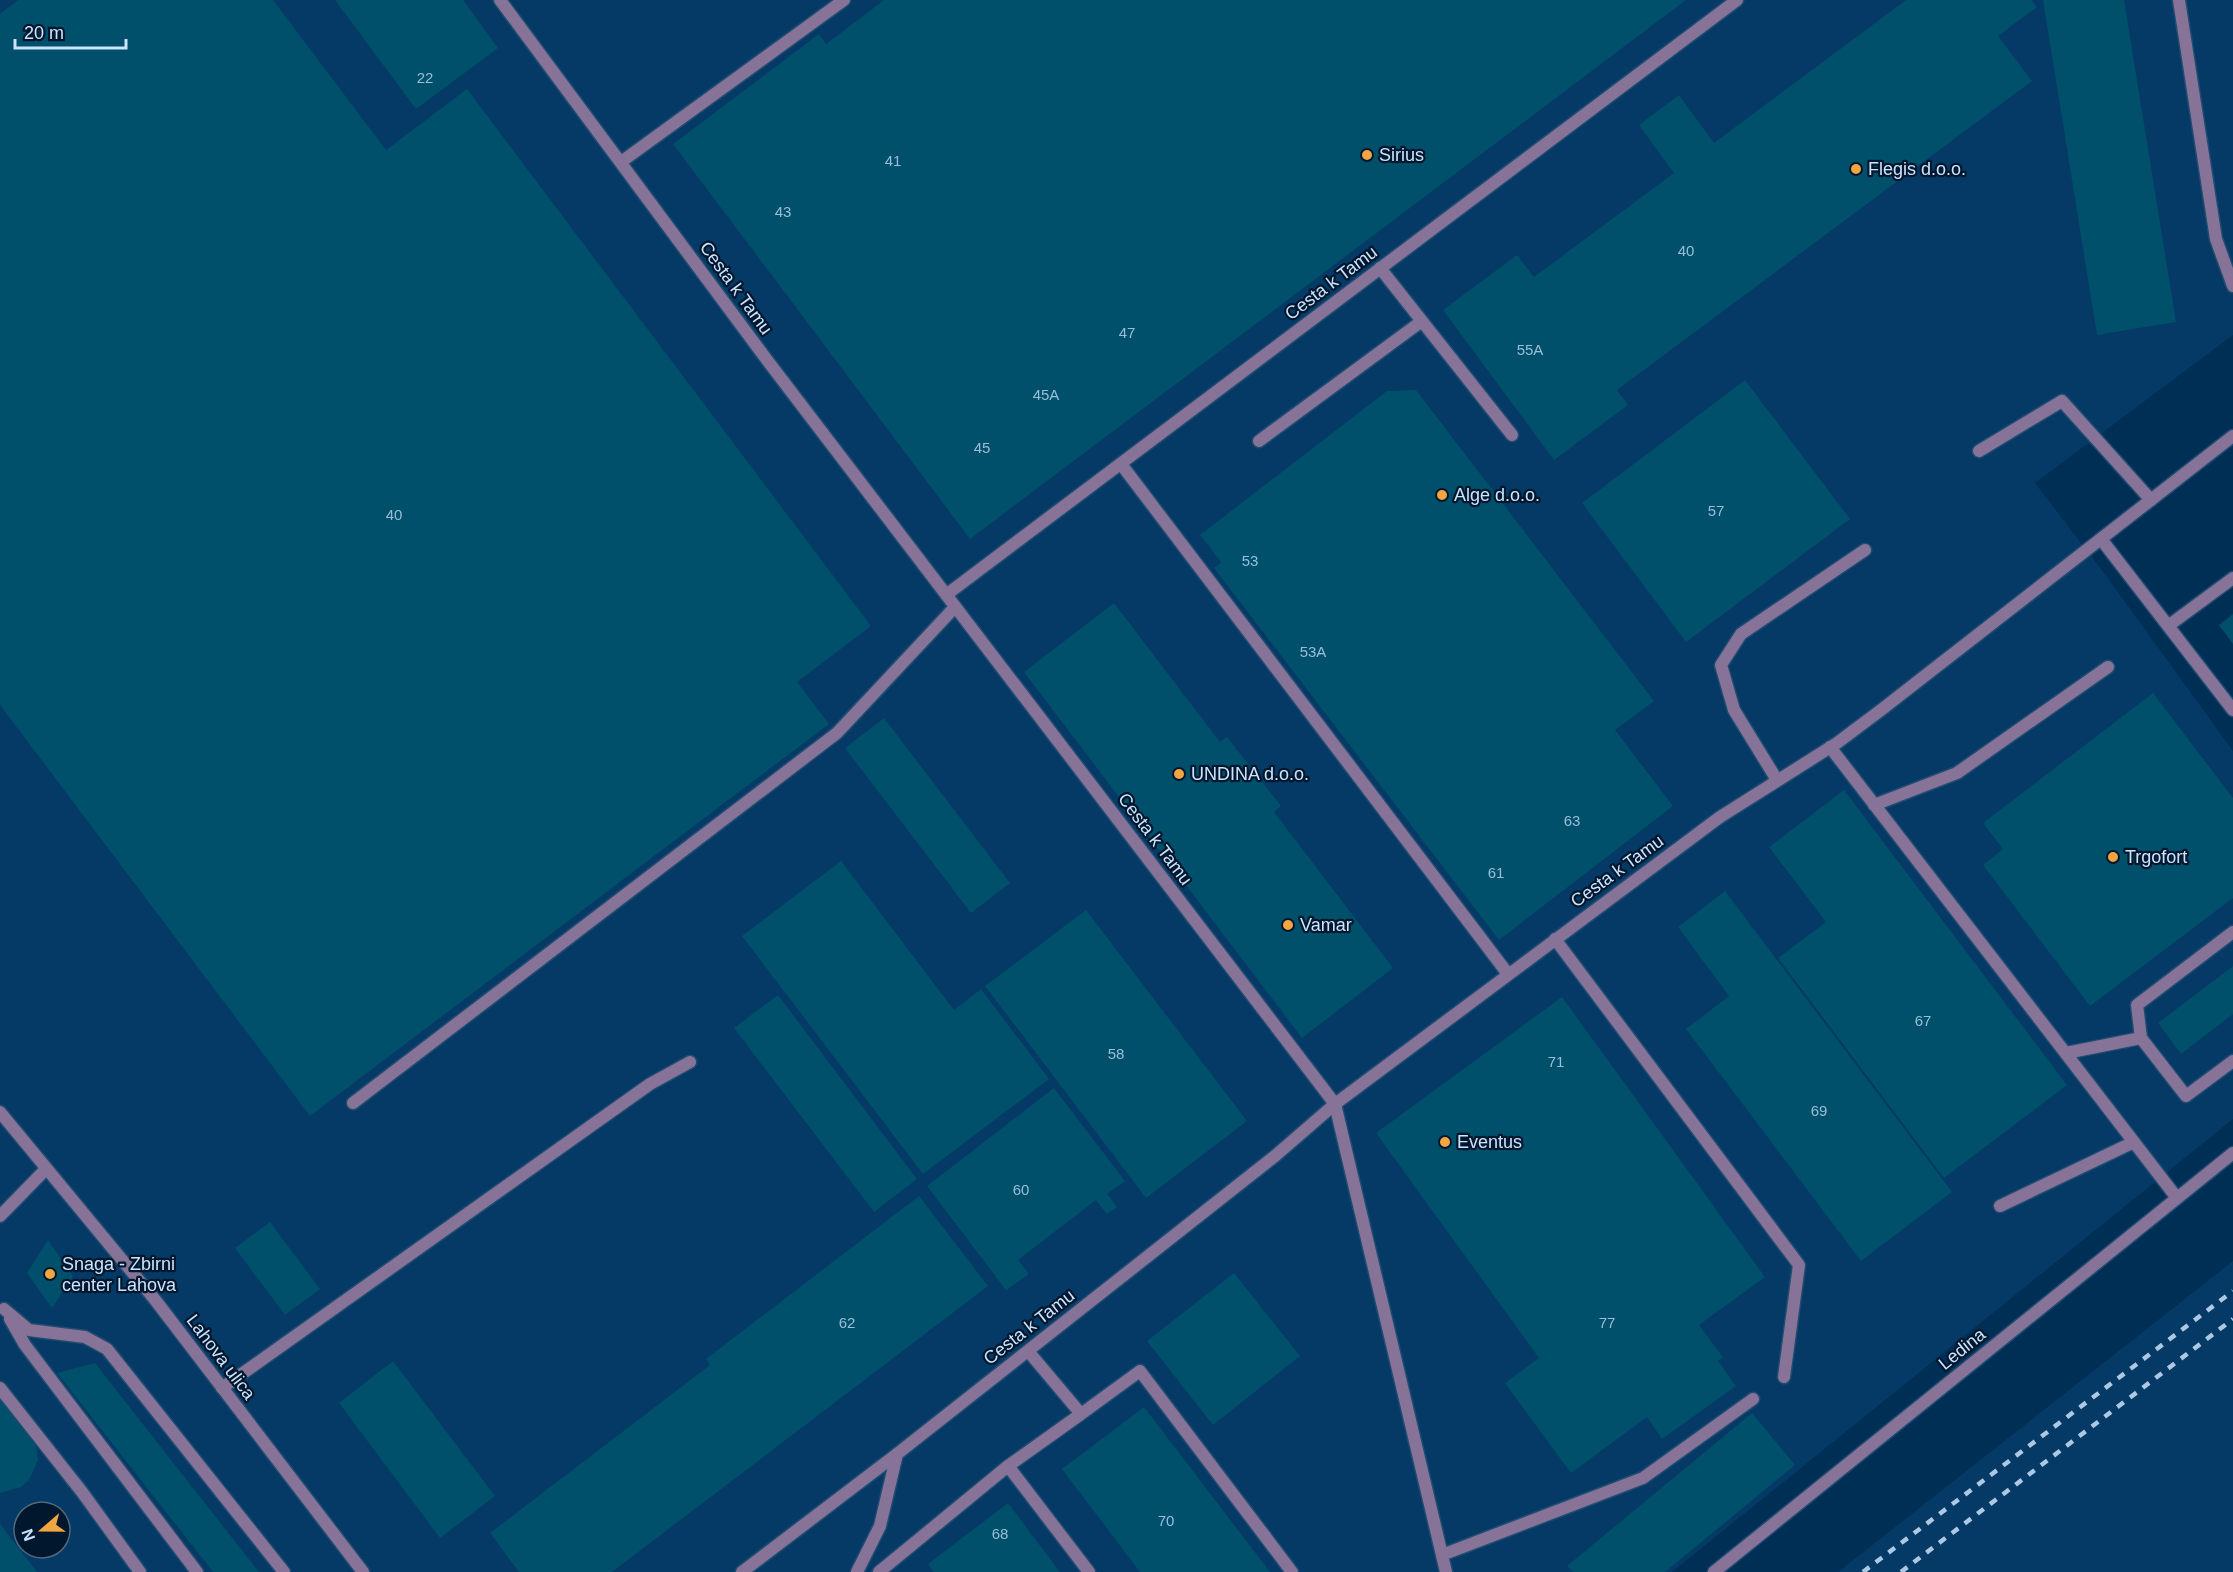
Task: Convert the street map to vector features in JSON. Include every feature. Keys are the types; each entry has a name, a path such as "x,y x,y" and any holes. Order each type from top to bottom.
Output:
{"street":[{"name":"Cesta k Tamu","path":"500,0 767,360 1335,1104 1446,1572"},
{"path":"621,162 844,0"},
{"name":"Cesta k Tamu","path":"946,595 1737,0"},
{"path":"2179,0 2216,239 2233,286"},
{"path":"1380,268 1512,435"},
{"path":"1259,441 1422,321"},
{"path":"1979,451 2062,401 2151,500"},
{"name":"Cesta k Tamu","path":"742,1572 1028,1351 1275,1156 1335,1104 1720,817 1830,747 2233,436"},
{"path":"1121,464 1508,974"},
{"path":"2101,539 2233,710"},
{"path":"1777,780 1734,710 1721,665 1741,634 1865,550"},
{"path":"2168,626 2233,578"},
{"path":"353,1103 837,733 955,607"},
{"path":"1874,805 1957,773 2108,667"},
{"path":"1830,747 2177,1198"},
{"path":"2233,932 2137,1005 2141,1038 2186,1096 2233,1061"},
{"path":"1555,939 1799,1265 1784,1377"},
{"path":"2066,1053 2141,1038"},
{"path":"222,1388 650,1084 690,1062"},
{"name":"Lahova ulica","path":"0,1112 156,1301 363,1572"},
{"path":"2000,1206 2134,1142"},
{"name":"Ledina","path":"1714,1572 2233,1153"},
{"path":"0,1216 46,1169"},
{"path":"2,1306 25,1345 197,1572"},
{"path":"2,1306 29,1330 85,1337 107,1349 284,1572"},
{"path":"1028,1351 1081,1414"},
{"path":"879,1572 1008,1466 1140,1371 1292,1572"},
{"path":"0,1388 82,1492 140,1572"},
{"path":"1442,1555 1643,1478 1753,1399"},
{"path":"857,1572 880,1526 897,1454"},
{"path":"1008,1466 1089,1572"}],"shaded area":[{"path":"0,0 2233,0 2233,335 2035,483 2107,577 2233,751 2233,1119 1672,1572 0,1572"},
{"path":"2233,1261 2233,1572 1838,1572"}],"building":[{"path":"18,0 273,0 386,150 467,89 871,626 797,682 829,724 310,1116 0,705 0,14"},
{"path":"335,0 463,0 498,48 416,109"},
{"path":"884,0 1686,0 970,539 673,144 819,34 826,44"},
{"path":"1906,0 2031,0 2037,7 1998,36 2032,81 1617,390 1628,405 1554,460 1443,310 1517,255 1534,277 1674,173 1639,125 1679,95 1714,143"},
{"path":"2043,0 2124,0 2176,322 2097,335"},
{"path":"1745,380 1850,519 1686,642 1582,503"},
{"path":"1416,390 1654,701 1615,730 1673,806 1499,940 1214,568 1221,562 1200,535 1387,391"},
{"path":"1114,603 1220,742 1227,737 1281,806 1274,812 1393,968 1302,1038 1024,672"},
{"path":"2233,614 2233,644 2219,625"},
{"name":"Trgofort","path":"2153,693 2233,798 2233,898 2090,1006 1983,865 2003,849 1983,823"},
{"path":"884,718 1010,883 971,913 845,748"},
{"path":"1844,790 2067,1085 1944,1178 1778,958 1826,922 1769,847"},
{"path":"841,861 954,1010 981,989 1049,1079 923,1174 742,936"},
{"path":"1725,891 1952,1192 1861,1261 1686,1029 1729,996 1678,927"},
{"path":"1086,910 1247,1121 1146,1198 985,986"},
{"path":"2233,966 2233,1014 2181,1054 2158,1023"},
{"path":"778,995 917,1179 874,1212 734,1028"},
{"path":"1562,997 1765,1277 1699,1325 1723,1357 1718,1361 1736,1386 1662,1439 1647,1417 1571,1473 1505,1383 1539,1358 1376,1133"},
{"path":"1054,1088 1125,1181 1107,1194 1117,1207 1107,1214 1096,1200 1018,1260 1029,1274 1006,1290 927,1186"},
{"path":"919,1196 988,1286 612,1572 519,1572 490,1533 710,1365 706,1359"},
{"path":"270,1222 320,1289 285,1315 235,1248"},
{"name":"Snaga - Zbirni center Lahova","path":"48,1240 73,1276 52,1308 27,1273"},
{"path":"1234,1273 1300,1356 1213,1425 1147,1341"},
{"path":"393,1361 495,1496 440,1538 339,1403"},
{"path":"95,1363 259,1572 213,1572 57,1373"},
{"path":"0,1397 35,1438 38,1460 29,1480 21,1487 0,1493"},
{"path":"1144,1407 1270,1572 1140,1572 1062,1469"},
{"path":"1752,1413 1795,1465 1665,1572 1573,1572 1567,1566"},
{"path":"1008,1503 1060,1572 934,1572 928,1564"},
{"path":"0,1524 12,1540 12,1560 28,1560 37,1572 0,1572"}],"railway":[{"path":"1863,1572 2233,1291"},
{"path":"1901,1572 2233,1319"}],"place":[{"name":"Sirius","path":"1367,155"},
{"name":"Flegis d.o.o.","path":"1856,169"},
{"name":"Alge d.o.o.","path":"1442,495"},
{"name":"UNDINA d.o.o.","path":"1179,774"},
{"name":"Trgofort","path":"2113,857"},
{"name":"Vamar","path":"1288,925"},
{"name":"Eventus","path":"1445,1142"},
{"name":"Snaga - Zbirni center Lahova","path":"50,1274"}]}
